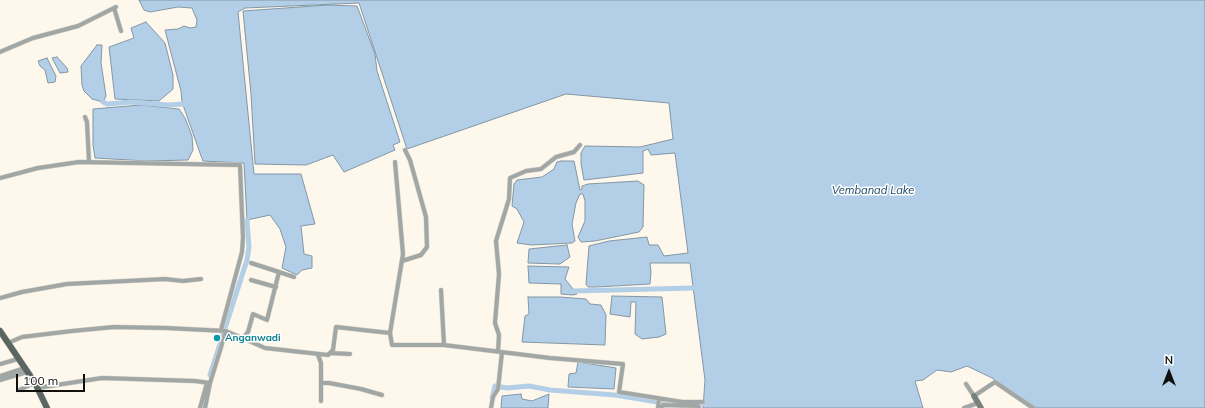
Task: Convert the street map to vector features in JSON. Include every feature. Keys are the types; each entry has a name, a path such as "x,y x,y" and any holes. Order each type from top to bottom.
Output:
{"main road":[{"path":"0,331 36,386 47,408"},
{"path":"974,396 979,406"}],"street":[{"path":"0,52 33,38 78,26 115,7 121,30"},
{"path":"85,117 87,122 89,162"},
{"path":"491,408 493,396 498,386 500,352 499,335 495,323 498,274 496,242 509,199 510,178 526,170 541,169 556,157 574,152 580,145"},
{"path":"402,261 421,255 427,247 426,217 412,165 405,150"},
{"path":"0,178 38,168 79,162 240,165 243,238 242,252 221,330"},
{"path":"395,162 402,261 390,333 392,345 444,345 623,364 619,392 682,402 703,402"},
{"path":"251,263 294,277"},
{"path":"244,338 253,314 267,320 279,272"},
{"path":"0,298 22,292 67,284 165,279 183,281 201,279"},
{"path":"251,280 276,287"},
{"path":"441,290 444,345"},
{"path":"8,343 22,337 114,327 221,330 244,338 265,348 318,355 328,355 330,353 350,354"},
{"path":"330,353 333,350 336,327 390,333"},
{"path":"200,408 226,331"},
{"path":"318,355 321,363 320,401"},
{"path":"0,364 18,359"},
{"path":"0,376 26,370"},
{"path":"0,380 26,370"},
{"path":"19,390 36,386 102,378 195,381 208,383"},
{"path":"966,384 974,396 995,382 1033,408"},
{"path":"205,408 208,383"},
{"path":"321,384 329,383 361,389 382,395"},
{"path":"659,398 659,408"},
{"path":"659,408 663,405 698,406 699,408"},
{"path":"964,408 979,406"}],"water":[{"name":"Vembanad Lake","path":"139,0 1205,0 1205,408 1037,408 992,378 967,366 951,372 937,370 923,380 915,381 923,408 703,408 705,380 690,263 650,263 650,284 588,287 586,284 589,246 609,241 647,237 649,245 658,245 664,256 688,253 675,153 651,155 648,149 643,151 643,173 593,179 584,180 581,164 581,153 585,146 640,147 673,139 669,103 566,94 407,149 359,3 245,8 238,12 254,174 301,174 315,224 301,226 304,254 312,256 312,268 302,270 297,275 282,268 286,247 280,229 270,215 247,220 244,163 203,161 182,102 181,91 165,30 178,29 184,26 190,28 196,27 197,20 192,8 178,7 150,12 144,10"},
{"path":"328,5 357,6 375,54 377,71 400,142 393,145 395,150 344,172 333,155 306,165 255,164 251,94 243,11"},
{"path":"146,22 165,43 173,75 173,89 159,101 115,99 109,47 134,38 131,28"},
{"path":"97,45 102,45 101,63 106,96 103,102 92,99 84,91 82,85 81,66"},
{"path":"57,57 67,68 68,72 60,73 52,58"},
{"path":"47,58 56,76 55,82 48,83 45,70 40,66 38,61"},
{"path":"141,105 179,109 185,118 192,136 193,150 188,160 147,161 95,158 93,145 93,109"},
{"path":"574,161 580,190 582,189 582,186 588,184 638,181 644,185 643,227 639,232 595,241 581,242 578,237 585,221 585,201 583,194 580,194 576,203 572,224 575,241 572,243 531,245 517,243 524,222 517,209 512,206 514,184 517,180 542,177 554,169 557,162"},
{"path":"567,245 570,257 560,264 528,263 529,249"},
{"path":"528,266 569,267 565,279 577,294 561,294 561,284 529,283"},
{"path":"612,296 662,297 666,334 659,337 642,339 635,334 636,302 631,302 630,317 610,314"},
{"path":"528,297 586,299 590,304 601,305 606,315 605,345 522,342 525,316 529,314"},
{"path":"578,362 616,368 614,389 568,387 569,374 576,373"},
{"path":"521,394 522,399 532,401 549,394 548,408 501,408 502,396"}],"waterway":[{"path":"103,102 107,104 132,102 168,105 184,104"},
{"path":"210,375 247,260 249,247 247,220"},
{"path":"574,291 693,288"},
{"path":"492,398 495,386 507,388 529,386 550,390 615,395 670,404"},
{"path":"202,408 205,397"},
{"path":"692,404 703,404"}],"place":[{"name":"Anganwadi","path":"217,338"}]}
